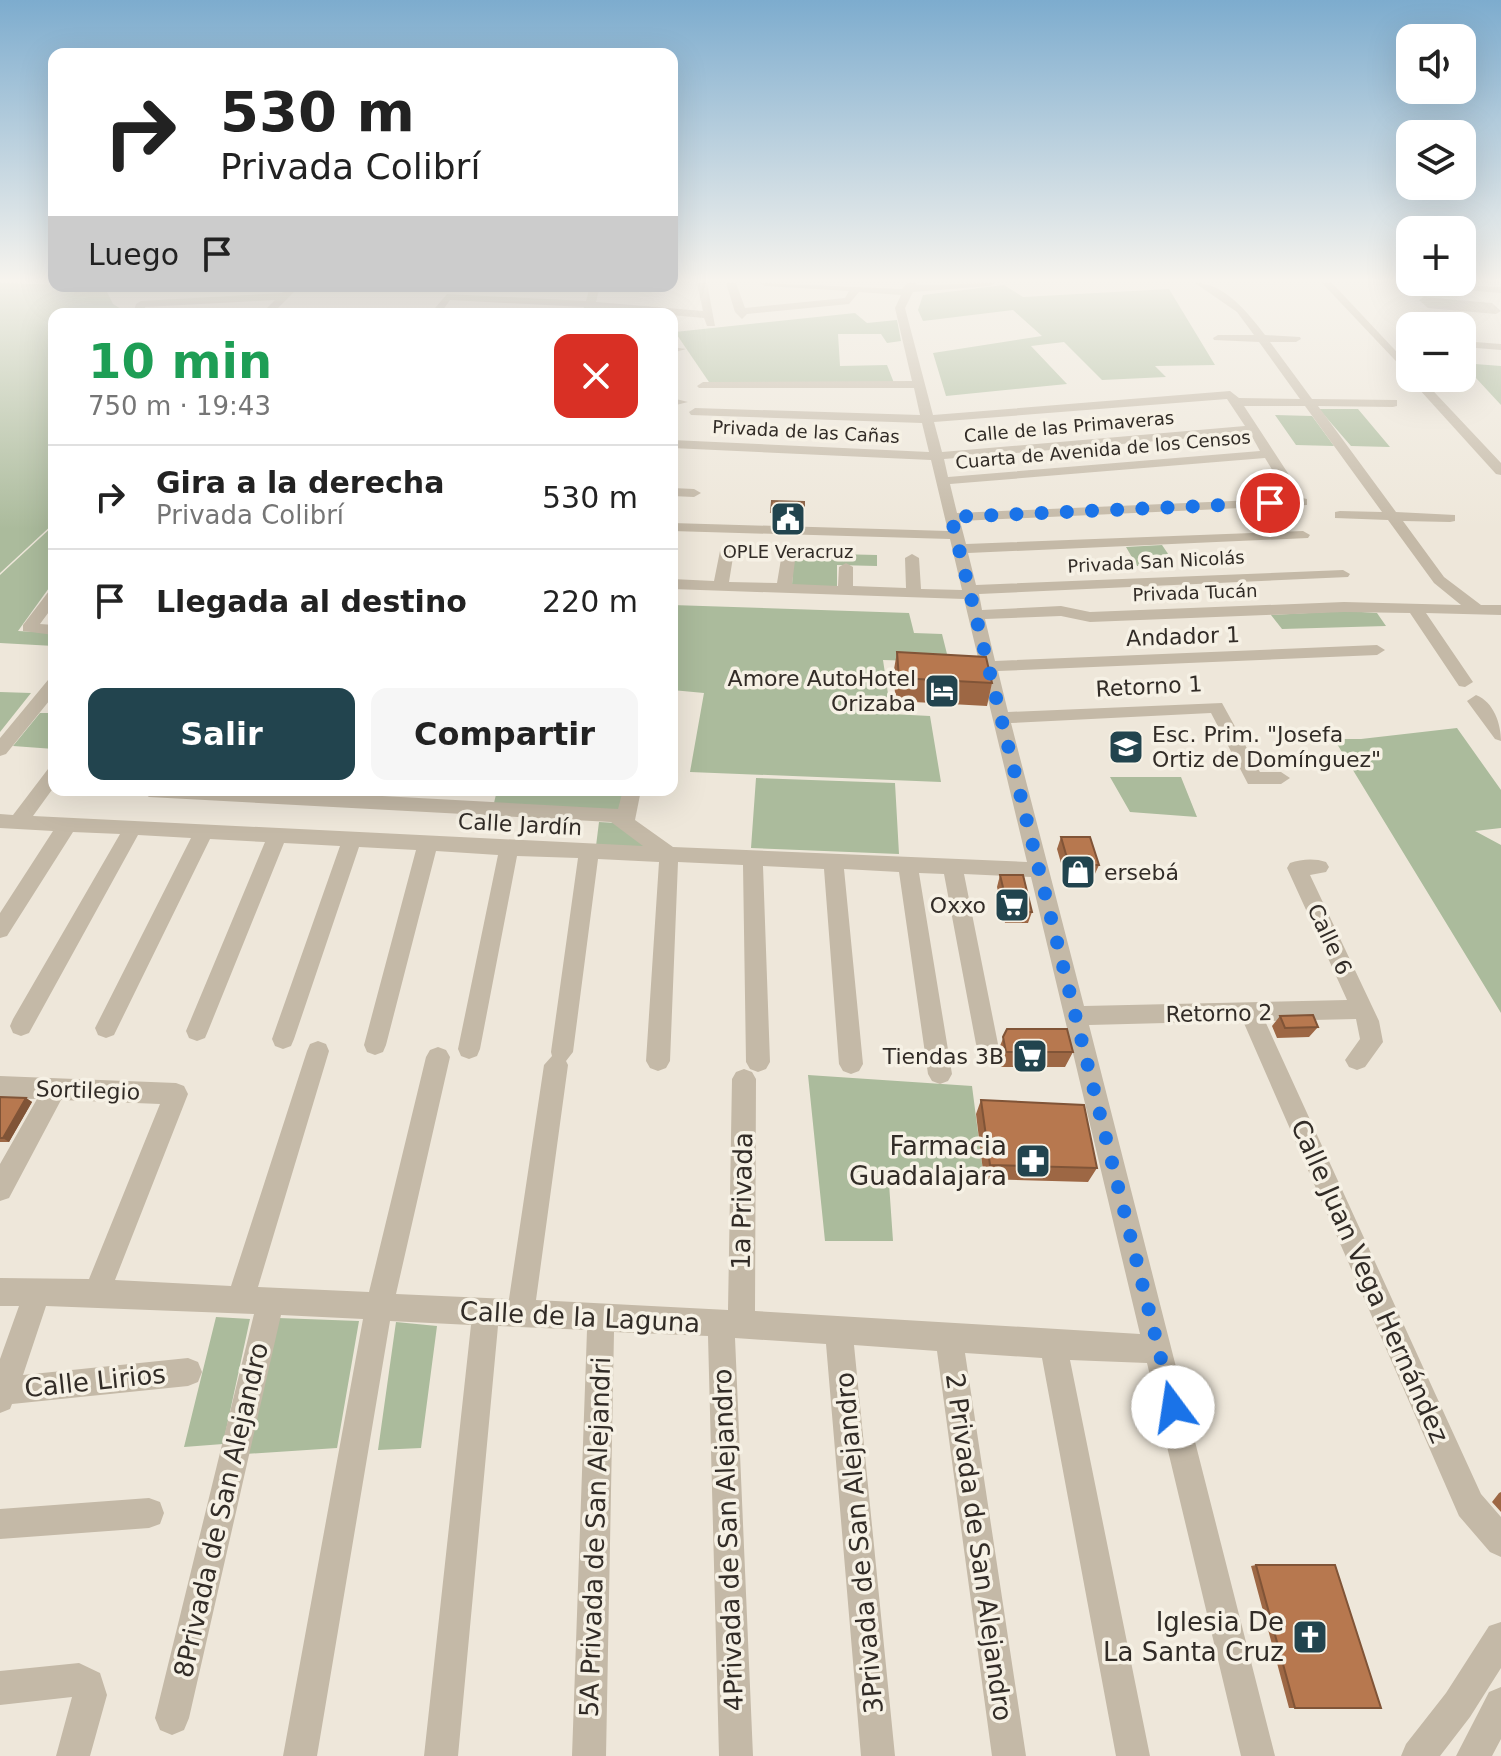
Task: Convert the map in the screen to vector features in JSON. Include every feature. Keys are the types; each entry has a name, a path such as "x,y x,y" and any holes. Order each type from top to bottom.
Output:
{"street":[{"path":"914,365 1258,1756"},
{"path":"1281,365 1439,580 1478,610"},
{"path":"703,386 919,384"},
{"path":"1428,392 1501,471"},
{"path":"1235,399 1286,481"},
{"path":"695,412 927,419 1235,399 1393,403"},
{"name":"Calle de las Primaveras","path":"938,456 1252,429"},
{"path":"1143,440 1164,463"},
{"name":"Privada de las Cañas","path":"678,444 938,456"},
{"path":"1094,444 1111,467"},
{"name":"Cuarta de Avenida de los Censos","path":"943,481 1267,454"},
{"path":"678,492 694,493"},
{"path":"951,517 1302,502"},
{"path":"1340,515 1450,518"},
{"path":"678,527 958,542 1303,535"},
{"path":"721,586 727,551"},
{"path":"784,588 789,553"},
{"path":"912,558 914,593"},
{"path":"845,590 846,567"},
{"name":"Privada San Nicolás","path":"678,584 972,593 1343,574"},
{"path":"48,602 29,628 48,630"},
{"name":"Privada Tucán","path":"977,615 1061,611 1090,617 1344,607 1501,610"},
{"path":"1415,609 1465,682"},
{"name":"Andador 1","path":"990,666 1377,650"},
{"path":"0,750 48,691"},
{"path":"1476,701 1498,729"},
{"name":"Retorno 1","path":"1002,718 1216,707 1254,779 1281,778"},
{"path":"5,821 48,780"},
{"path":"348,796 424,798 615,815 669,855 658,1061"},
{"path":"625,820 631,796"},
{"name":"Calle Jardín","path":"5,821 509,848 1037,870"},
{"path":"0,930 67,825"},
{"path":"21,1026 133,828"},
{"path":"106,1028 204,832"},
{"path":"197,1031 278,835"},
{"path":"283,1039 352,839"},
{"path":"375,1045 428,843"},
{"path":"469,1049 509,848"},
{"path":"520,1315 589,851"},
{"name":"1a Privada","path":"731,1324 751,1070 753,856"},
{"path":"833,860 851,1064"},
{"path":"908,864 940,1074"},
{"path":"953,867 987,1044"},
{"name":"Calle 6","path":"1319,867 1297,868 1362,1009 1372,1042 1357,1060"},
{"name":"Retorno 2","path":"1075,1016 1362,1009"},
{"name":"Calle Juan Vega Hernández","path":"1250,1013 1470,1505 1501,1541"},
{"name":"8Privada de San Alejandro","path":"172,1718 256,1302 318,1051"},
{"path":"300,1756 379,1307 438,1057"},
{"name":"Sortilegio","path":"0,1087 176,1094 97,1293"},
{"path":"0,1189 55,1089"},
{"name":"Calle de la Laguna","path":"0,1292 97,1293 731,1324 1159,1349"},
{"path":"2,1395 37,1294"},
{"path":"441,1756 486,1313"},
{"name":"5A Privada de San Alejandri","path":"589,1756 601,1319"},
{"name":"4Privada de San Alejandro","path":"731,1324 736,1756"},
{"name":"3Privada de San Alejandro","path":"839,1330 878,1756"},
{"name":"2 Privada de San Alejandro","path":"949,1338 1009,1756"},
{"path":"1053,1345 1133,1756"},
{"name":"Calle Lirios","path":"2,1395 188,1372"},
{"path":"0,1524 149,1513"},
{"path":"1418,1756 1458,1705 1501,1639"},
{"path":"0,1688 79,1680 88,1685 90,1695 73,1756"},
{"path":"1473,1756 1501,1704"}],"green space":[{"path":"0,365 48,365 48,529 0,573"},
{"path":"697,365 887,365 894,383 711,385"},
{"path":"937,365 1049,365 1067,384 946,396"},
{"path":"1087,365 1215,365 1155,366 1166,377 1102,380"},
{"path":"1476,365 1501,366 1501,405 1476,378"},
{"path":"1319,409 1358,409 1390,447 1351,446"},
{"path":"1275,415 1312,416 1334,446 1296,445"},
{"path":"48,531 48,589 18,631 48,633 48,646 0,643 0,575"},
{"path":"1162,545 1175,564 1137,566 1126,547"},
{"path":"794,553 877,555 877,566 837,565 837,587 792,585"},
{"path":"678,605 909,613 914,633 942,634 949,662 883,660 891,714 930,716 941,782 690,772 704,693 678,691"},
{"path":"1346,611 1377,613 1386,626 1282,629 1271,615"},
{"path":"0,692 31,693 0,732"},
{"path":"40,713 48,713 48,749 13,746"},
{"path":"1457,728 1501,790 1501,828 1475,831 1501,845 1501,1013 1334,739 1361,739"},
{"path":"1110,777 1181,777 1197,817 1130,812"},
{"path":"756,778 895,783 899,854 751,848"},
{"path":"496,796 626,796 623,812 494,803"},
{"path":"599,822 617,823 652,846 596,846"},
{"path":"808,1075 972,1086 984,1179 888,1169 893,1241 825,1241"},
{"path":"216,1317 250,1319 223,1444 184,1447"},
{"path":"278,1318 359,1321 337,1448 245,1454"},
{"path":"396,1322 437,1326 421,1448 378,1450"}],"building":[{"path":"772,501 804,502 804,513 771,512"},
{"path":"897,652 986,657 992,683 899,678"},
{"path":"1061,837 1090,837 1099,865 1069,865"},
{"path":"1000,875 1023,875 1032,912 1009,912"},
{"path":"1313,1015 1318,1027 1285,1028 1280,1016"},
{"path":"1007,1029 1067,1029 1073,1052 1006,1052 1003,1037"},
{"path":"0,1097 26,1098 3,1138 0,1138"},
{"path":"981,1100 1084,1105 1097,1168 990,1165"},
{"name":"Iglesia De La Santa Cruz","path":"1256,1565 1335,1565 1381,1708 1295,1708"}],"place":[{"name":"OPLE Veracruz","path":"788,519"},
{"name":"Amore AutoHotel Orizaba","path":"942,691"},
{"name":"Esc. Prim. \"Josefa Ortiz de Domínguez\"","path":"1126,747"},
{"name":"ersebá","path":"1078,872"},
{"name":"Oxxo","path":"1012,905"},
{"name":"Tiendas 3B","path":"1030,1056"},
{"name":"Farmacia Guadalajara","path":"1033,1161"},
{"name":"Iglesia De La Santa Cruz","path":"1310,1637"}],"route":[{"path":"1173,1407 951,517 1270,503"}]}
